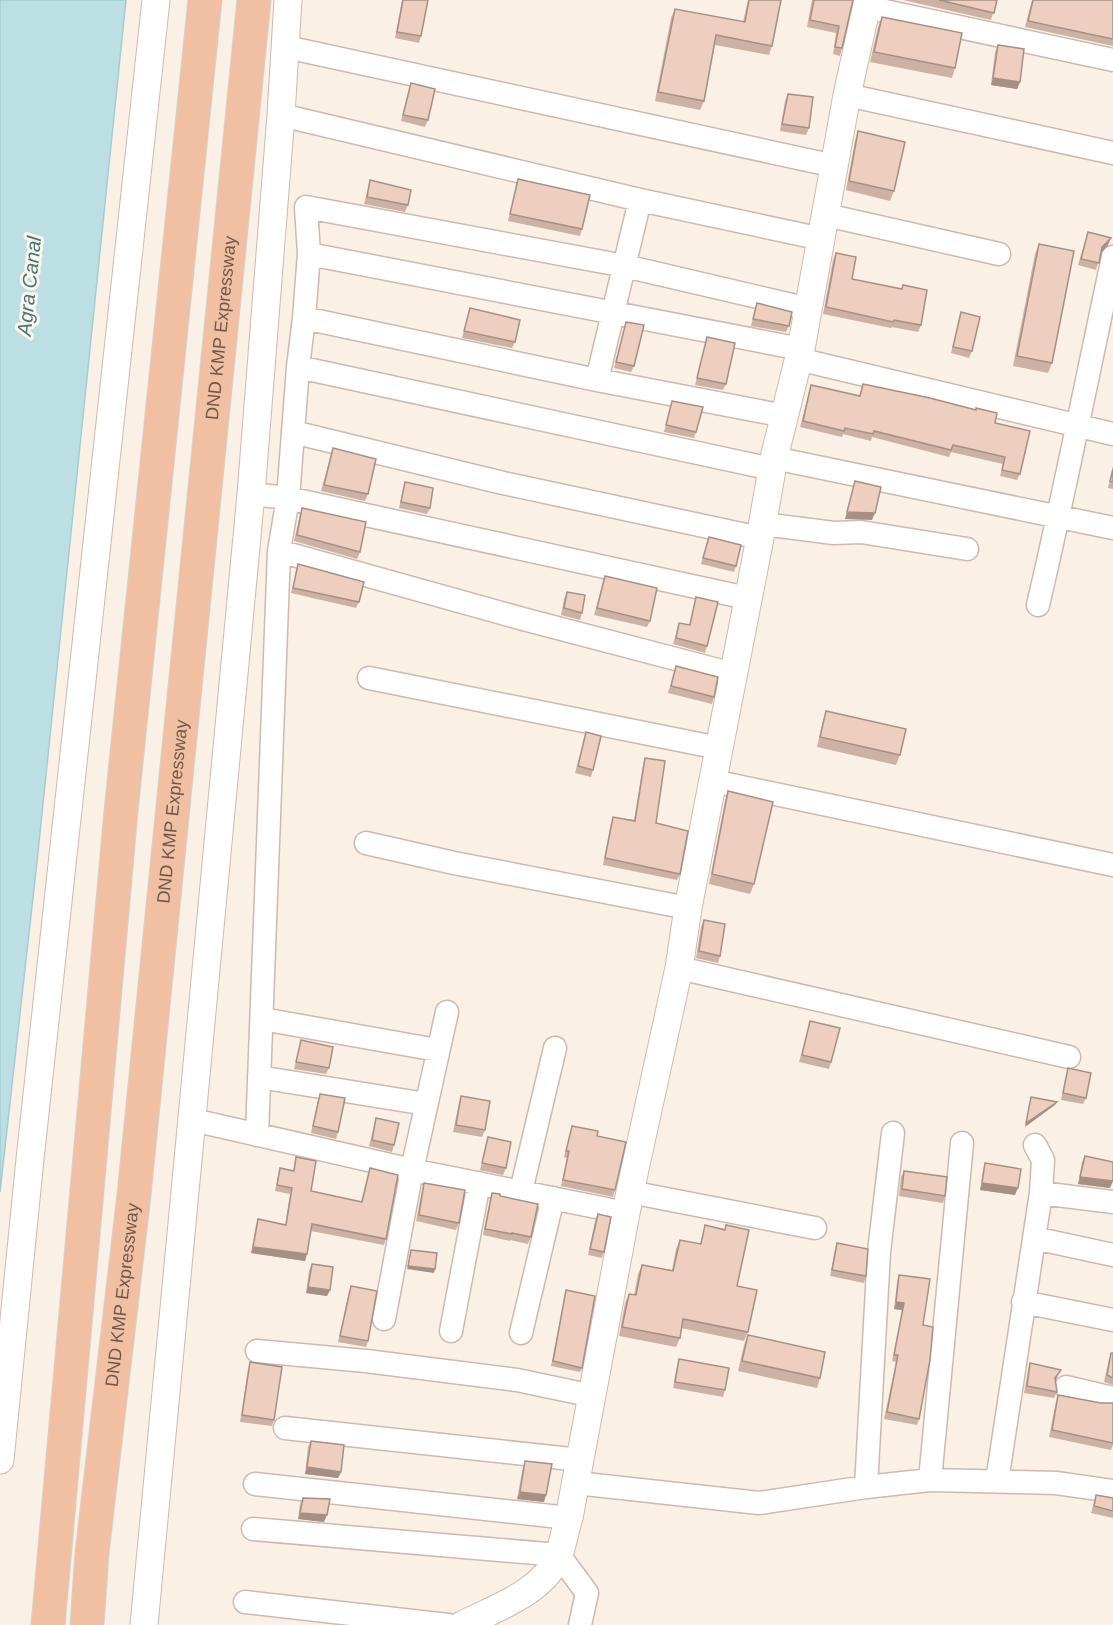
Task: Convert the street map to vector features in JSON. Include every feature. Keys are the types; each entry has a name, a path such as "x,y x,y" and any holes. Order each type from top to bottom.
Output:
{"highway":[{"path":"48,1625 120,811 205,0"},
{"name":"DND KMP Expressway","path":"87,1625 93,1553 134,1195 254,0"}],"street":[{"path":"0,1460 30,1159 156,0"},
{"path":"144,1625 251,494 273,228 288,0"},
{"path":"462,1625 527,1592 550,1569 559,1555 593,1396 628,1203 679,968 688,908 773,463 800,354 847,95 867,4 1113,60"},
{"path":"286,47 835,166"},
{"path":"847,95 1113,153"},
{"path":"281,115 640,200 999,254"},
{"path":"597,380 640,200"},
{"path":"257,1135 279,550 288,498 304,318 308,245 306,207 625,266 809,309"},
{"path":"273,228 308,245 800,354 1113,434"},
{"path":"1038,605 1113,257"},
{"path":"304,318 597,380 785,416"},
{"path":"298,367 773,463 1113,528"},
{"path":"293,432 503,483 761,531 834,533 861,531 967,549"},
{"path":"251,494 288,498 747,598"},
{"path":"279,550 523,619 733,674"},
{"path":"369,678 719,748"},
{"path":"713,781 1113,865"},
{"path":"366,843 454,863 688,908"},
{"path":"679,968 1070,1057"},
{"path":"384,1319 412,1170 447,1012"},
{"path":"262,1019 437,1050"},
{"path":"521,1191 555,1048"},
{"path":"259,1077 426,1104"},
{"path":"193,1120 412,1170 553,1198 628,1203 815,1228"},
{"path":"866,1487 879,1252 893,1133"},
{"path":"930,1480 962,1143"},
{"path":"997,1480 1041,1192 1043,1160 1035,1145"},
{"path":"451,1331 479,1183"},
{"path":"1041,1192 1113,1202"},
{"path":"521,1334 553,1198"},
{"path":"1034,1238 1113,1255"},
{"path":"1023,1302 1113,1320"},
{"path":"257,1351 366,1361 517,1380 593,1396"},
{"path":"1066,1388 1113,1398"},
{"path":"285,1428 578,1472 759,1503 930,1480 997,1480 1113,1491"},
{"path":"255,1484 568,1518"},
{"path":"253,1529 559,1555 587,1593 580,1625"},
{"path":"245,1602 448,1625"}],"water":[{"name":"Agra Canal","path":"0,0 126,0 37,862 0,1192"}],"building":[{"path":"403,0 428,0 421,36 397,32"},
{"path":"749,0 781,0 772,46 716,35 704,101 658,92 675,9 745,22"},
{"path":"814,0 853,0 842,48 835,47 839,26 810,20"},
{"path":"939,0 997,0 994,13"},
{"path":"1033,0 1113,0 1113,39 1028,21"},
{"path":"882,17 962,33 955,68 874,52"},
{"path":"998,45 1024,49 1020,82 993,78"},
{"path":"411,83 435,89 428,120 403,115"},
{"path":"788,94 813,97 809,128 782,124"},
{"path":"858,131 905,142 894,191 849,181"},
{"path":"518,179 590,195 582,229 510,214"},
{"path":"370,180 411,190 408,205 367,197"},
{"path":"1088,232 1111,238 1102,247 1099,263 1081,259"},
{"path":"1039,244 1074,251 1052,363 1017,356"},
{"path":"836,253 856,257 852,279 902,289 903,285 927,290 921,325 894,320 893,322 826,307"},
{"path":"757,303 792,312 789,326 753,319"},
{"path":"470,308 520,320 515,342 464,331"},
{"path":"961,312 980,317 972,351 953,347"},
{"path":"626,322 644,325 634,366 616,362"},
{"path":"707,337 735,343 726,384 697,378"},
{"path":"863,384 997,413 995,423 1030,431 1020,474 1002,470 1005,457 953,445 951,450 874,431 873,434 845,428 844,431 803,421 811,385 860,396"},
{"path":"672,401 703,407 696,432 666,425"},
{"path":"333,448 376,459 368,494 324,485"},
{"path":"855,481 881,487 875,513 847,512"},
{"path":"405,482 433,488 430,508 401,502"},
{"path":"302,508 366,522 360,552 297,535"},
{"path":"709,537 741,545 736,566 703,558"},
{"path":"298,564 364,582 359,602 293,588"},
{"path":"605,576 657,588 650,621 597,608"},
{"path":"567,592 585,595 582,613 564,608"},
{"path":"696,597 718,602 707,646 676,638 679,623 690,625"},
{"path":"676,666 718,677 714,697 671,686"},
{"path":"826,711 906,729 900,755 820,737"},
{"path":"586,732 601,736 593,770 578,766"},
{"path":"645,758 665,761 656,823 688,831 680,874 605,858 613,817 635,821"},
{"path":"728,791 773,802 754,884 712,874"},
{"path":"704,920 725,924 720,956 699,951"},
{"path":"810,1021 840,1028 831,1062 802,1055"},
{"path":"301,1040 333,1047 329,1068 296,1062"},
{"path":"1068,1068 1091,1073 1086,1098 1063,1093"},
{"path":"320,1094 345,1098 338,1132 313,1126"},
{"path":"461,1096 490,1101 485,1130 456,1125"},
{"path":"1031,1097 1057,1102 1026,1123"},
{"path":"376,1118 399,1123 394,1145 372,1140"},
{"path":"572,1126 598,1131 597,1136 626,1142 615,1190 563,1180 569,1151 566,1151"},
{"path":"488,1137 511,1142 506,1168 482,1163"},
{"path":"1085,1156 1113,1162 1113,1181 1080,1177"},
{"path":"296,1157 316,1161 311,1191 362,1202 370,1168 398,1175 386,1239 312,1224 307,1254 253,1247 258,1219 286,1225 292,1188 277,1185 280,1168 294,1171"},
{"path":"985,1163 1021,1169 1018,1188 982,1183"},
{"path":"904,1171 947,1177 945,1196 902,1189"},
{"path":"424,1183 465,1190 459,1223 419,1215"},
{"path":"492,1193 538,1204 531,1237 485,1229"},
{"path":"598,1214 611,1217 604,1252 590,1249"},
{"path":"705,1225 725,1230 726,1225 749,1230 737,1286 757,1290 748,1332 683,1319 680,1338 622,1327 629,1294 636,1295 642,1265 673,1271 680,1240 701,1244"},
{"path":"837,1243 868,1249 866,1276 832,1270"},
{"path":"411,1250 437,1253 435,1269 408,1266"},
{"path":"312,1264 333,1267 330,1290 308,1287"},
{"path":"899,1275 930,1279 923,1325 933,1327 930,1360 919,1419 887,1412 898,1355 894,1355 904,1303 896,1302"},
{"path":"351,1286 377,1291 368,1341 340,1336"},
{"path":"566,1290 595,1296 582,1368 553,1361"},
{"path":"748,1335 825,1352 820,1378 742,1361"},
{"path":"1111,1353 1113,1353 1113,1378 1107,1375"},
{"path":"679,1359 729,1368 725,1390 675,1382"},
{"path":"250,1362 282,1367 274,1420 242,1415"},
{"path":"1030,1363 1061,1370 1055,1378 1057,1392 1027,1386"},
{"path":"1058,1395 1113,1403 1113,1443 1052,1430"},
{"path":"311,1441 344,1445 341,1472 307,1467"},
{"path":"525,1461 552,1464 546,1495 520,1492"},
{"path":"1096,1495 1113,1498 1113,1511 1094,1506"},
{"path":"303,1498 330,1499 327,1515 300,1513"}]}
